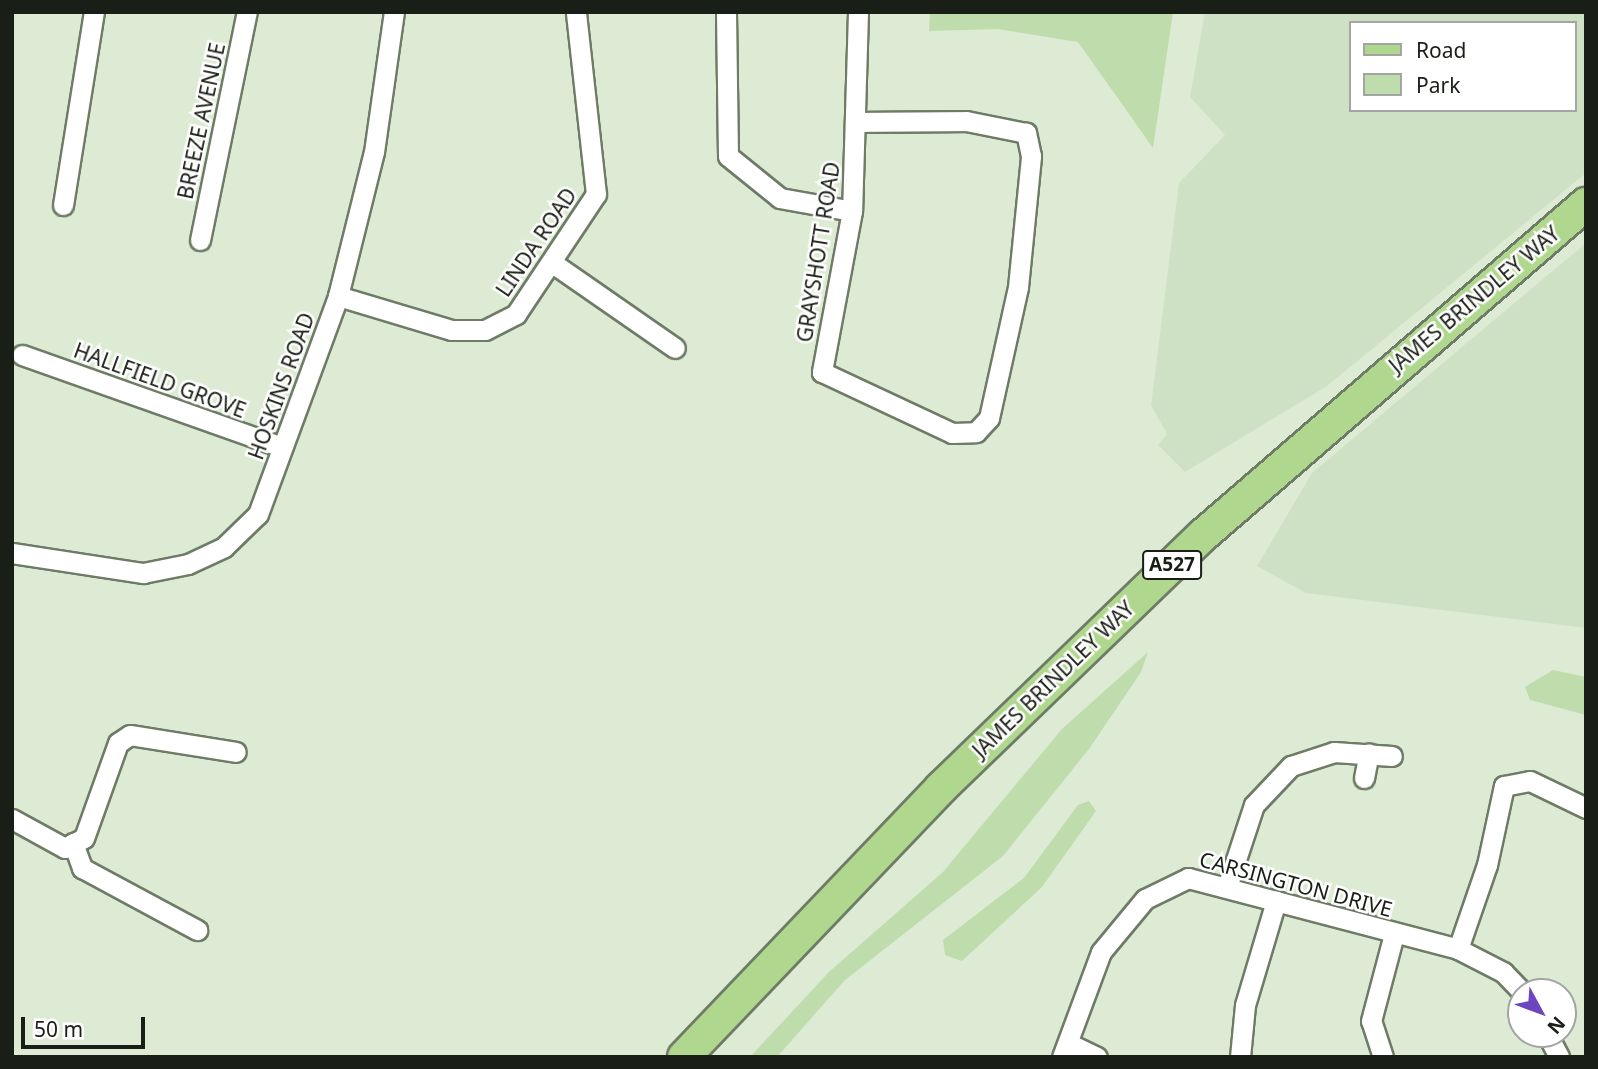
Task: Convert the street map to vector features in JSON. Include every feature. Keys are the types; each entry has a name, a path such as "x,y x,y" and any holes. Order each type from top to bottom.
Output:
{"main road":[{"name":"JAMES BRINDLEY WAY","path":"684,1057 733,1011 1066,664 1336,416 1586,204"},
{"name":"JAMES BRINDLEY WAY","path":"707,1057 733,1011"}],"street":[{"path":"63,205 94,12"},
{"name":"BREEZE AVENUE","path":"200,240 247,12"},
{"name":"HOSKINS ROAD","path":"12,553 143,573 188,564 225,547 258,514 338,296 374,152 394,12"},
{"name":"LINDA ROAD","path":"338,296 450,330 485,330 516,314 554,264 596,194 576,12"},
{"path":"726,12 728,156 780,198 852,212"},
{"name":"GRAYSHOTT ROAD","path":"859,12 859,122 852,212 822,372 952,433 976,432 989,418 1017,287 1031,156 1026,133 966,121 859,122"},
{"path":"554,264 675,348"},
{"name":"HALLFIELD GROVE","path":"22,355 282,447"},
{"path":"12,819 65,848 84,838 118,743 130,735 236,752"},
{"path":"1364,778 1369,753"},
{"path":"1227,887 1254,805 1273,782 1313,757 1369,753 1392,756"},
{"path":"1458,949 1490,855 1504,786 1530,781 1586,808"},
{"path":"73,843 82,868 197,930"},
{"name":"CARSINGTON DRIVE","path":"1066,1050 1101,952 1144,899 1188,878 1458,949 1503,972 1509,978"},
{"path":"1240,1057 1245,1005 1276,901"},
{"path":"1383,1057 1371,1021 1394,934"},
{"path":"1066,1050 1097,1057"}],"shaded area":[{"path":"1205,12 1586,12 1586,173 1327,386 1185,472 1158,445 1167,434 1151,405 1179,183 1225,135 1190,97"},
{"path":"1586,243 1586,628 1306,593 1257,566 1312,473"}],"green space":[{"path":"930,12 1173,12 1153,148 1078,42 998,29 929,31"},
{"path":"1148,652 1141,672 1089,749 1003,856 845,980 777,1057 750,1057 829,972 943,872 1062,729"},
{"path":"1553,670 1586,677 1586,715 1530,700 1525,687"},
{"path":"1089,801 1096,811 1042,887 962,961 945,955 943,940 1024,878 1078,805"}]}
